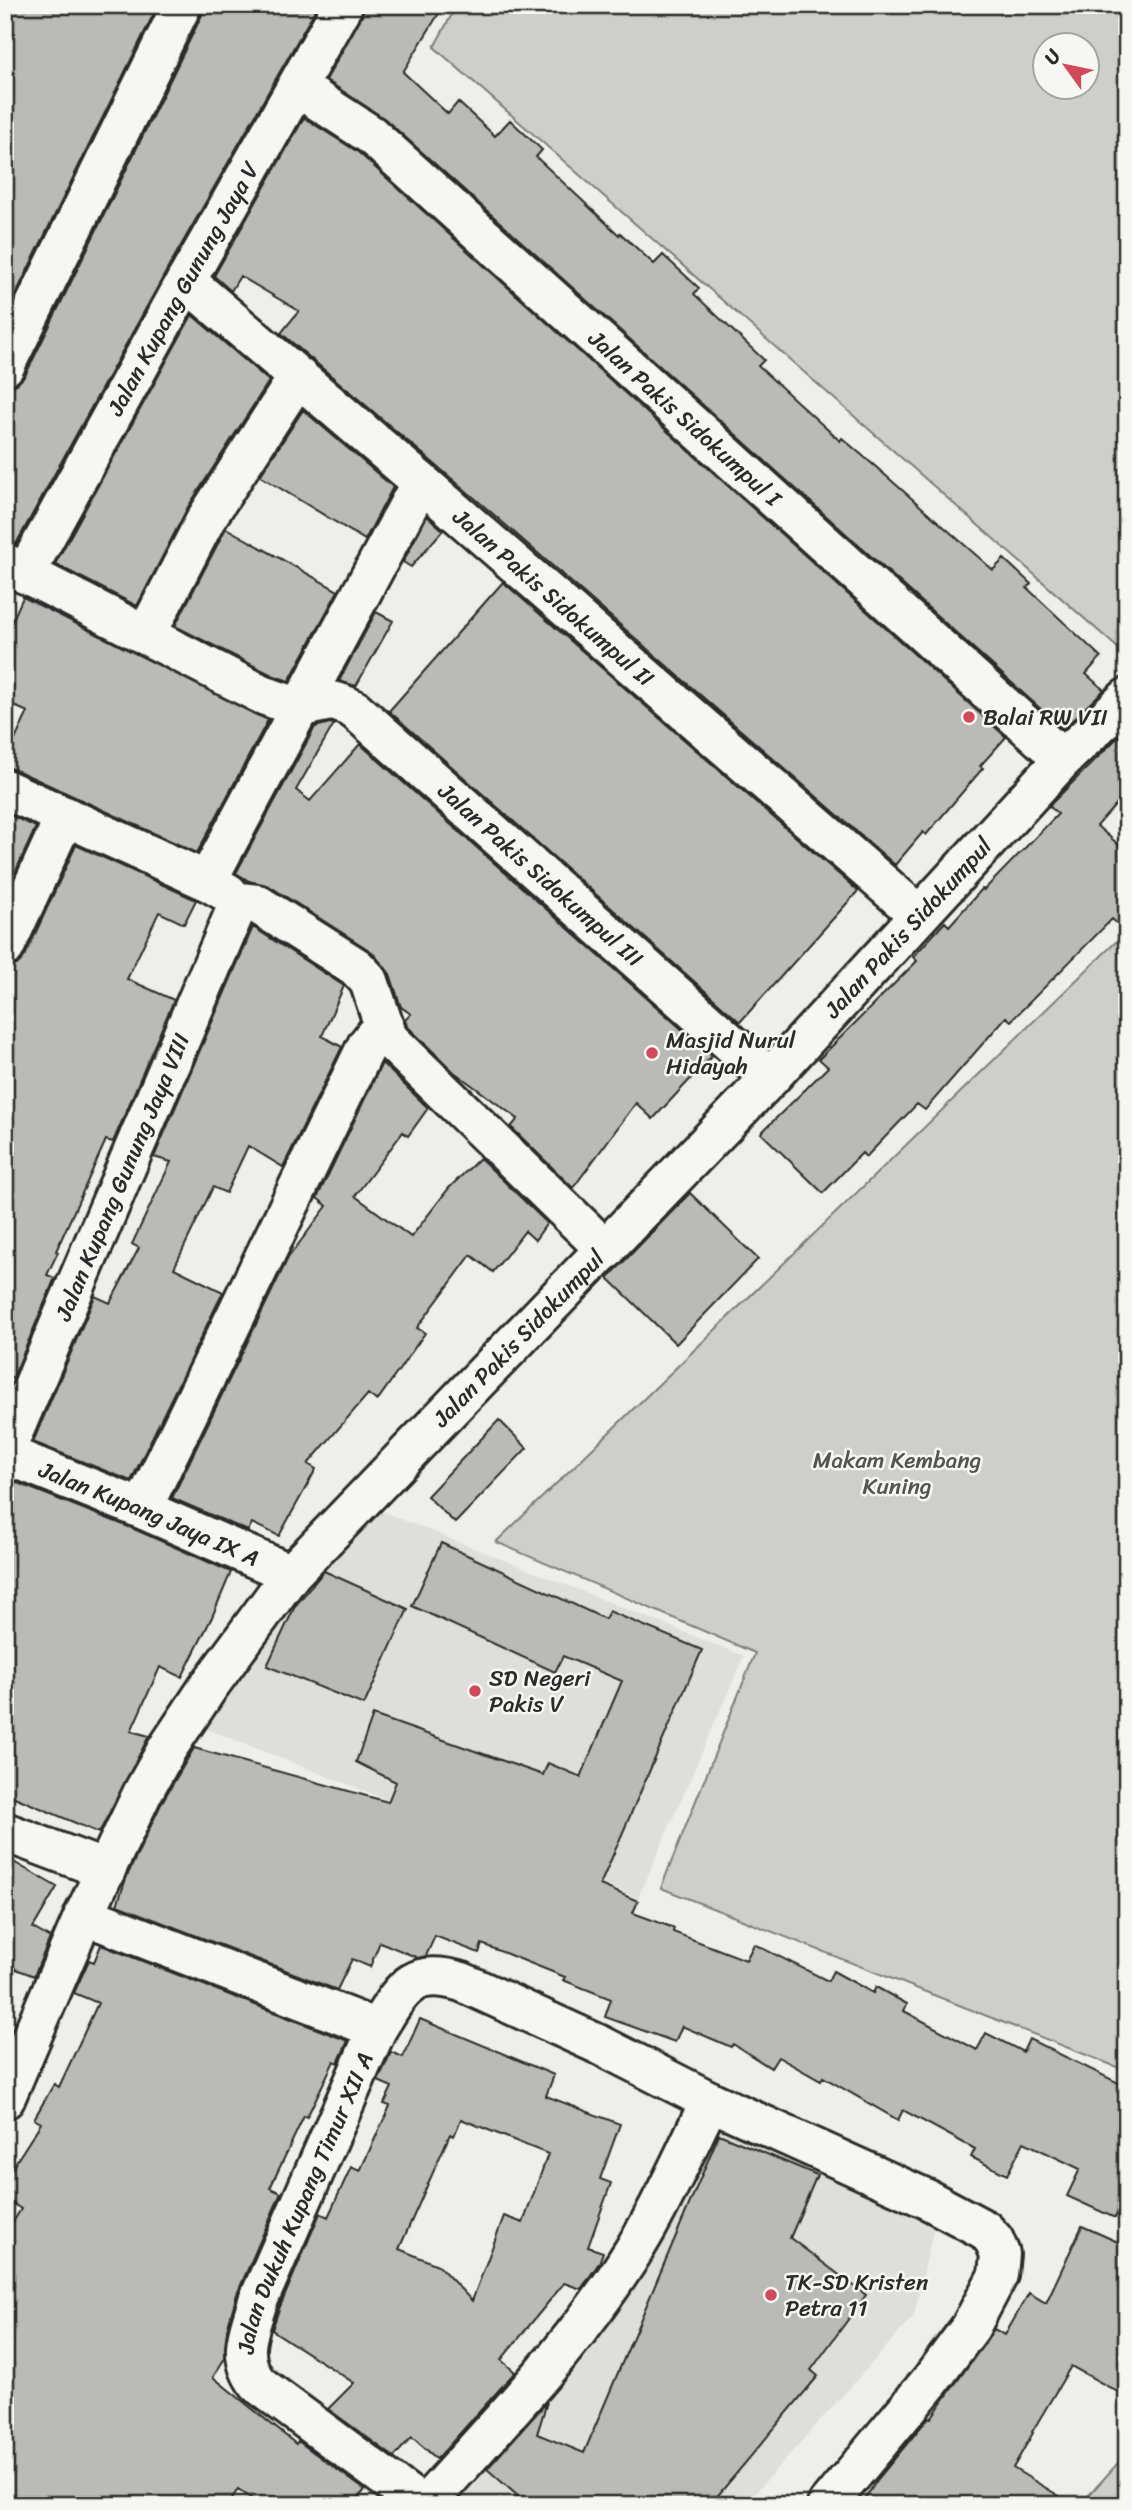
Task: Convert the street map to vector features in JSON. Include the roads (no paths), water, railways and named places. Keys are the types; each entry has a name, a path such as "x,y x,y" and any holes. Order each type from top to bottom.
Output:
{"street":[{"path":"5,366 182,5"},
{"name":"Jalan Kupang Gunung Jaya V","path":"12,571 186,281 343,5"},
{"name":"Jalan Pakis Sidokumpul I","path":"297,87 372,135 1063,759"},
{"name":"Jalan Pakis Sidokumpul II","path":"186,281 919,915"},
{"path":"146,635 206,519 298,377"},
{"path":"207,881 421,482"},
{"path":"12,571 263,695 300,706"},
{"name":"Jalan Pakis Sidokumpul","path":"5,2098 85,1915 143,1792 167,1749 209,1686 292,1574 770,1079 1063,759 1127,698"},
{"name":"Jalan Pakis Sidokumpul III","path":"300,706 328,700 355,710 770,1079"},
{"path":"5,789 207,881 239,902 257,904 356,967 369,981 388,1038"},
{"path":"5,947 65,816"},
{"name":"Jalan Kupang Gunung Jaya VIII","path":"5,1453 239,902"},
{"path":"142,1509 367,1045 374,1036 381,1034 388,1038 606,1251"},
{"name":"Jalan Kupang Jaya IX A","path":"5,1453 292,1574"},
{"path":"5,1832 106,1870"},
{"name":"Jalan Dukuh Kupang Timur XII A","path":"85,1915 377,2029"},
{"name":"Jalan Dukuh Kupang Timur XII A","path":"710,2101 642,2236 592,2312 539,2379 424,2505 271,2395 249,2372 246,2343 258,2301 377,2029 401,1992 414,1981 427,1976 442,1976 462,1982 600,2045 710,2101 869,2171 947,2209 985,2230 998,2247 1001,2264 998,2275 970,2328 932,2379 827,2505"}],"place":[{"name":"Balai RW VII","path":"969,717"},
{"name":"Masjid Nurul Hidayah","path":"652,1053"},
{"name":"SD Negeri Pakis V","path":"475,1691"},
{"name":"TK-SD Kristen Petra 11","path":"771,2295"}],"park label":[{"name":"Makam Kembang Kuning","path":"897,1473"}]}
